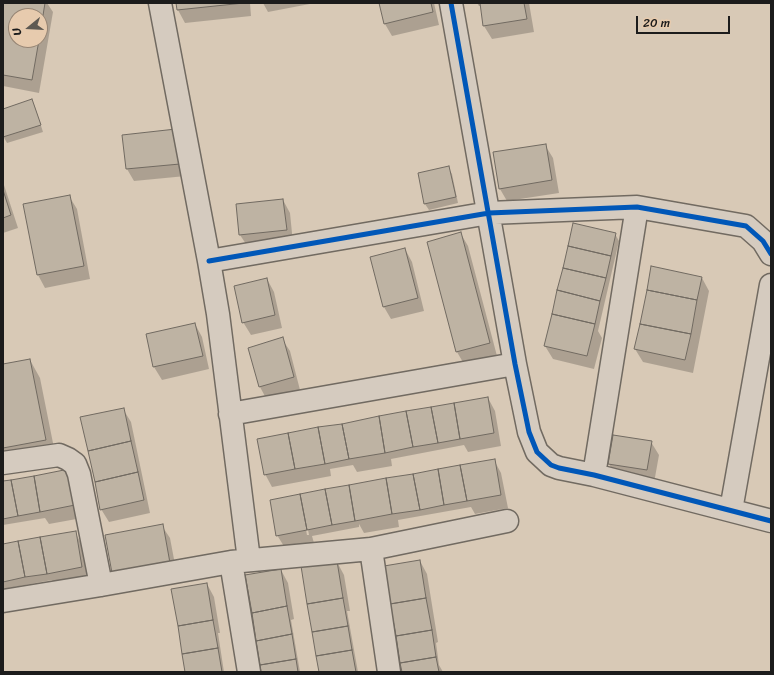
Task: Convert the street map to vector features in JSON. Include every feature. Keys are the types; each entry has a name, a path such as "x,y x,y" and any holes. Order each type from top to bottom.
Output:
{"street":[{"path":"160,3 218,314 230,414 249,672"},
{"path":"451,3 515,364 529,432 538,452 555,467 594,475 771,521"},
{"path":"209,261 489,213 637,207 746,226 763,241 771,254"},
{"path":"594,475 637,207"},
{"path":"731,510 771,285"},
{"path":"230,414 515,364"},
{"path":"3,463 59,455 68,458 75,464 79,474 101,585"},
{"path":"3,601 240,561 371,549 507,521"},
{"path":"371,549 389,672"}],"building":[{"path":"3,3 45,3 44,8 8,8 8,48 38,48 32,80 3,75"},
{"path":"176,3 244,3 177,10"},
{"path":"379,3 431,3 433,12 384,24"},
{"path":"480,3 524,3 527,19 483,26"},
{"path":"32,99 41,125 3,137 3,109"},
{"path":"176,129 180,164 126,169 122,135"},
{"path":"546,144 552,180 499,189 493,152"},
{"path":"449,166 456,197 424,204 418,173"},
{"path":"3,190 11,215 3,218"},
{"path":"70,195 84,266 37,275 23,204"},
{"path":"283,199 287,230 239,235 236,204"},
{"path":"573,223 616,233 611,256 568,246"},
{"path":"461,232 490,343 456,352 427,242"},
{"path":"568,246 611,256 606,278 563,268"},
{"path":"405,248 418,298 383,307 370,257"},
{"path":"651,266 702,277 697,300 647,290"},
{"path":"563,268 606,278 600,301 557,290"},
{"path":"267,278 275,315 242,323 234,286"},
{"path":"557,290 600,301 595,324 552,314"},
{"path":"647,290 697,300 691,334 640,324"},
{"path":"552,314 595,324 587,356 544,346"},
{"path":"195,323 203,356 153,367 146,334"},
{"path":"640,324 691,334 685,360 634,349"},
{"path":"283,337 294,377 259,387 248,348"},
{"path":"30,359 46,440 3,448 3,364"},
{"path":"488,397 494,433 460,439 454,403"},
{"path":"454,403 460,439 438,443 431,407"},
{"path":"431,407 438,443 413,447 406,411"},
{"path":"124,408 131,441 88,451 80,417"},
{"path":"406,411 413,447 385,453 379,416"},
{"path":"379,416 385,453 349,459 342,424"},
{"path":"342,424 349,459 325,464 318,427"},
{"path":"318,427 325,464 295,469 288,433"},
{"path":"288,433 295,469 264,475 257,439"},
{"path":"613,435 652,441 647,470 608,464"},
{"path":"131,441 138,472 95,482 88,451"},
{"path":"495,459 501,495 467,501 460,465"},
{"path":"460,465 467,501 444,505 438,469"},
{"path":"69,469 75,505 40,512 34,476"},
{"path":"438,469 444,505 420,510 413,474"},
{"path":"138,472 144,500 100,510 95,482"},
{"path":"413,474 420,510 392,514 386,478"},
{"path":"34,476 40,512 18,516 11,480"},
{"path":"386,478 392,514 355,521 349,485"},
{"path":"11,480 18,516 3,519 3,481"},
{"path":"349,485 355,521 332,525 325,489"},
{"path":"325,489 332,525 307,530 300,494"},
{"path":"300,494 307,530 276,536 270,500"},
{"path":"163,524 170,563 112,573 105,535"},
{"path":"76,531 82,567 47,574 40,537"},
{"path":"40,537 47,574 25,577 18,541"},
{"path":"18,541 25,577 3,582 3,544"},
{"path":"420,560 426,598 390,604 384,566"},
{"path":"337,561 343,598 307,604 301,566"},
{"path":"281,569 287,606 252,613 245,575"},
{"path":"207,583 213,620 178,626 171,589"},
{"path":"343,598 348,626 312,632 307,604"},
{"path":"426,598 432,630 396,636 390,604"},
{"path":"287,606 292,634 256,641 252,613"},
{"path":"213,620 218,648 182,654 178,626"},
{"path":"348,626 352,650 316,656 312,632"},
{"path":"432,630 436,657 400,663 396,636"},
{"path":"292,634 296,659 260,665 256,641"},
{"path":"218,648 222,672 185,672 182,654"},
{"path":"352,650 356,672 319,672 316,656"},
{"path":"436,657 439,672 402,672 400,663"},
{"path":"296,659 298,672 261,672 260,665"}],"cycle path":[{"path":"451,3 515,364 529,432 537,452 551,465 559,468 594,475 771,521"},
{"path":"209,261 489,213 637,207 746,226 763,241 771,254"}]}
